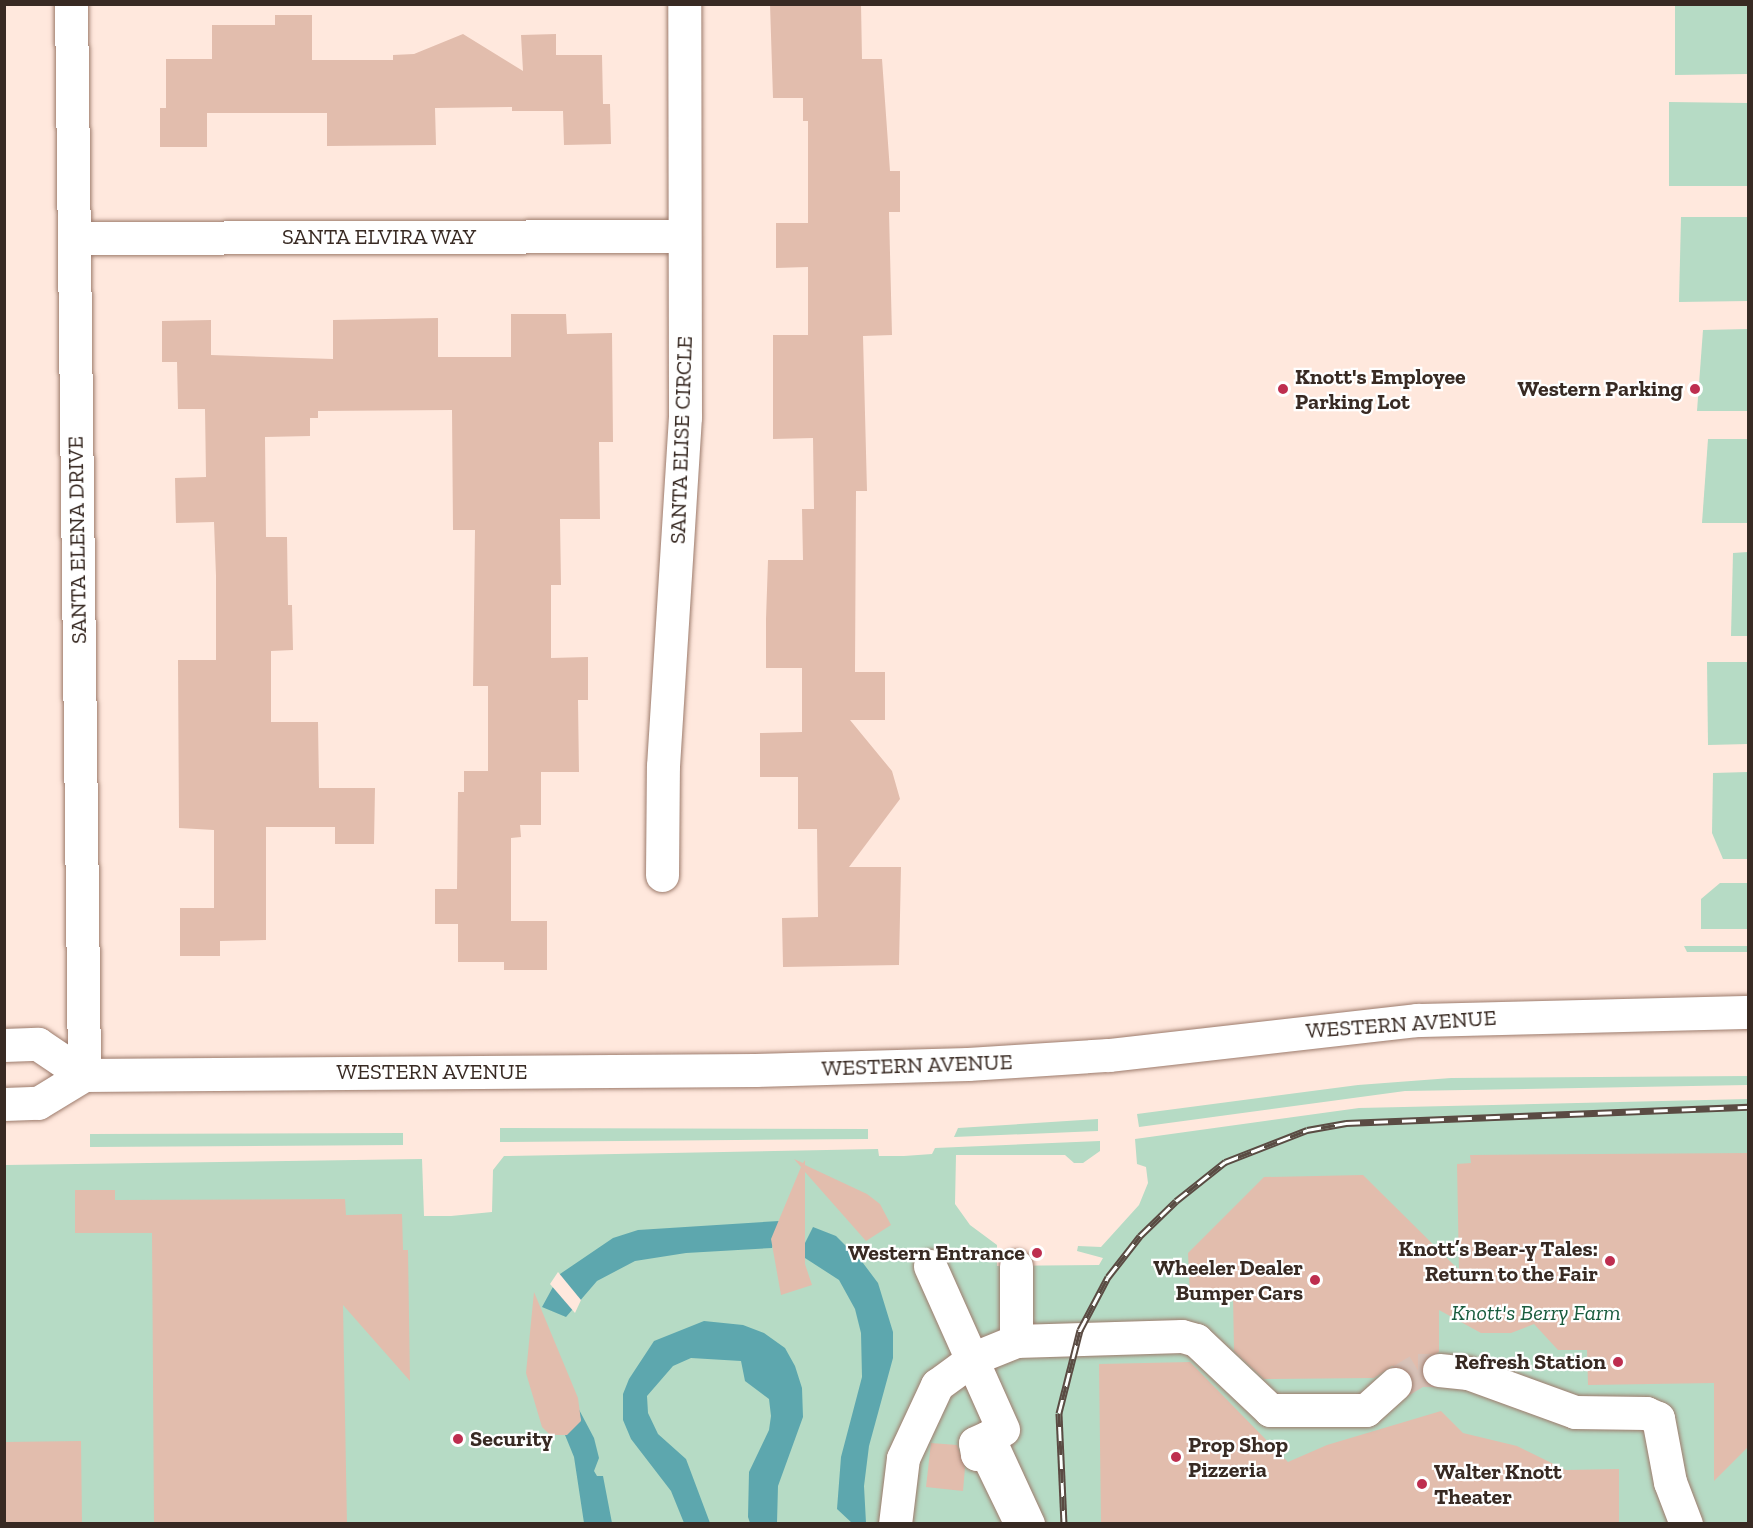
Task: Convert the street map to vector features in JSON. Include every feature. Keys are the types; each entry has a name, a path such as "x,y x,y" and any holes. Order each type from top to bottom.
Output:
{"street":[{"name":"SANTA ELENA DRIVE","path":"71,4 84,1075"},
{"name":"SANTA ELISE CIRCLE","path":"662,875 663,766 685,417 684,4"},
{"name":"SANTA ELVIRA WAY","path":"74,238 684,236"},
{"name":"WESTERN AVENUE","path":"84,1075 956,1065 1109,1055 1417,1020 1749,1012"},
{"path":"4,1045 38,1044 84,1075 38,1103 4,1104"},
{"path":"930,1266 974,1358 1003,1429"},
{"path":"1016,1266 1016,1341"},
{"path":"895,1524 903,1458 918,1421 937,1385 974,1358 1016,1341 1182,1336 1196,1340 1270,1410 1366,1410 1395,1384"},
{"path":"1439,1370 1468,1373 1575,1412 1646,1413 1658,1418 1670,1482 1686,1524"},
{"path":"1021,1524 985,1450 977,1454 975,1443 988,1437 1028,1524"}],"green space":[{"path":"1675,5 1748,5 1748,74 1675,75"},
{"path":"1669,102 1748,103 1748,186 1669,186"},
{"path":"1681,217 1748,217 1748,301 1679,302"},
{"path":"1748,329 1748,411 1697,411 1703,330"},
{"path":"1708,439 1748,439 1748,523 1702,523"},
{"path":"1748,552 1748,636 1731,636 1733,553"},
{"path":"1707,662 1748,662 1748,744 1708,745"},
{"path":"1748,772 1748,859 1723,859 1712,833 1713,773"},
{"path":"1720,883 1748,883 1748,929 1701,929 1701,899"},
{"path":"1684,946 1748,946 1748,952 1687,952"},
{"path":"1748,1076 1748,1085 1405,1091 1139,1127 1137,1114 1358,1085 1451,1078"},
{"name":"Knott's Berry Farm","path":"1748,1099 1748,1523 5,1524 5,1165 422,1159 424,1216 451,1216 492,1212 493,1170 504,1156 878,1149 879,1156 904,1156 932,1154 935,1148 1100,1141 1100,1151 1083,1163 1074,1163 1065,1155 956,1155 955,1204 970,1225 997,1245 997,1266 1099,1265 1103,1258 1077,1251 1078,1246 1101,1247 1139,1205 1148,1183 1146,1167 1137,1164 1135,1139 1359,1108"},
{"path":"1098,1119 1098,1131 954,1137 958,1128"},
{"path":"500,1128 868,1129 868,1139 500,1142"},
{"path":"403,1133 403,1145 90,1147 90,1134"}],"water":[{"path":"779,1221 772,1248 686,1253 635,1261 597,1281 566,1317 542,1307 560,1274 613,1238 638,1230"},
{"path":"813,1227 836,1236 863,1263 878,1283 893,1332 893,1358 869,1446 864,1486 866,1523 852,1523 837,1509 841,1457 862,1377 861,1333 855,1309 839,1280 805,1258 805,1243"},
{"path":"704,1321 743,1325 764,1333 785,1348 795,1366 802,1388 803,1417 778,1486 777,1523 750,1523 748,1517 749,1472 769,1430 771,1416 769,1399 745,1381 741,1361 691,1358 673,1366 647,1396 648,1413 658,1434 686,1459 710,1523 684,1523 671,1491 631,1439 623,1420 623,1394 629,1379 654,1341"},
{"path":"575,1402 594,1438 599,1458 594,1471 597,1476 603,1476 612,1523 584,1523 574,1457 565,1435 581,1420"}],"pier":[{"path":"558,1272 581,1300 575,1313 550,1284"}],"building":[{"path":"770,4 861,4 862,59 882,59 890,171 900,171 900,212 889,212 892,335 863,336 867,491 856,491 855,672 885,672 885,720 850,720 892,771 900,799 849,867 901,867 899,965 783,967 782,918 818,917 817,829 798,829 798,777 760,777 760,733 802,732 802,668 766,668 768,560 803,560 802,509 814,509 813,438 773,439 773,335 808,335 808,267 776,268 776,223 808,223 808,121 803,121 803,98 773,98"},
{"path":"275,15 312,15 312,60 393,60 393,55 414,54 463,34 523,71 521,35 556,34 556,55 602,55 603,104 610,104 611,144 564,145 563,111 512,111 512,107 435,108 436,145 327,146 327,113 207,113 207,147 160,147 160,108 166,108 166,59 212,59 212,25 275,25"},
{"path":"511,314 566,314 567,334 612,333 613,442 599,442 600,519 560,519 561,585 551,585 551,658 588,657 588,700 578,700 579,772 541,772 541,825 520,825 521,837 511,838 511,921 547,921 547,970 504,970 504,962 458,962 458,924 435,924 435,889 457,889 458,792 464,792 464,771 488,771 488,686 473,686 475,530 453,530 452,410 318,411 318,418 310,418 310,436 265,437 266,537 287,537 288,605 292,605 293,650 271,651 271,722 318,722 319,788 375,788 374,844 335,844 335,827 266,827 266,940 220,941 220,956 180,956 180,908 214,908 214,830 179,828 178,660 216,660 216,576 214,522 176,523 175,478 206,477 205,409 178,409 177,362 162,362 162,321 211,320 211,355 333,359 333,320 438,318 438,357 511,357"},
{"path":"1749,1153 1749,1446 1714,1481 1714,1383 1588,1385 1587,1350 1558,1350 1534,1324 1511,1333 1481,1333 1439,1310 1439,1352 1424,1360 1422,1377 1412,1377 1401,1366 1392,1366 1374,1378 1264,1379 1234,1351 1233,1295 1190,1297 1188,1253 1264,1177 1363,1175 1459,1270 1457,1164 1471,1163 1470,1155"},
{"path":"794,1159 803,1163 805,1160 805,1165 867,1194 880,1204 891,1225 866,1241 805,1172 805,1264 812,1285 781,1295 771,1239 801,1167"},
{"path":"75,1190 115,1190 115,1200 345,1199 346,1215 402,1214 403,1250 408,1250 410,1381 343,1305 347,1524 154,1524 152,1233 75,1233"},
{"path":"534,1292 578,1398 581,1421 567,1435 550,1435 542,1427 526,1373"},
{"path":"1190,1362 1288,1462 1327,1445 1441,1411 1463,1433 1517,1446 1566,1470 1619,1469 1619,1524 1101,1524 1099,1364"},
{"path":"81,1441 82,1524 4,1524 4,1442"},
{"path":"931,1443 957,1445 965,1468 963,1491 926,1487"}],"tunnel":[{"path":"1395,1384 1418,1370 1439,1370"}],"railway":[{"path":"1064,1524 1059,1413 1080,1330 1108,1277 1140,1236 1176,1201 1225,1162 1307,1130 1346,1123 1748,1107"}],"place":[{"name":"Knott's Employee Parking Lot","path":"1283,389"},
{"name":"Western Parking","path":"1695,389"},
{"name":"Western Entrance","path":"1037,1253"},
{"name":"Knott’s Bear-y Tales: Return to the Fair","path":"1610,1261"},
{"name":"Wheeler Dealer Bumper Cars","path":"1315,1280"},
{"name":"Refresh Station","path":"1618,1362"},
{"name":"Security","path":"458,1439"},
{"name":"Prop Shop Pizzeria","path":"1176,1457"},
{"name":"Walter Knott Theater","path":"1422,1484"}]}
